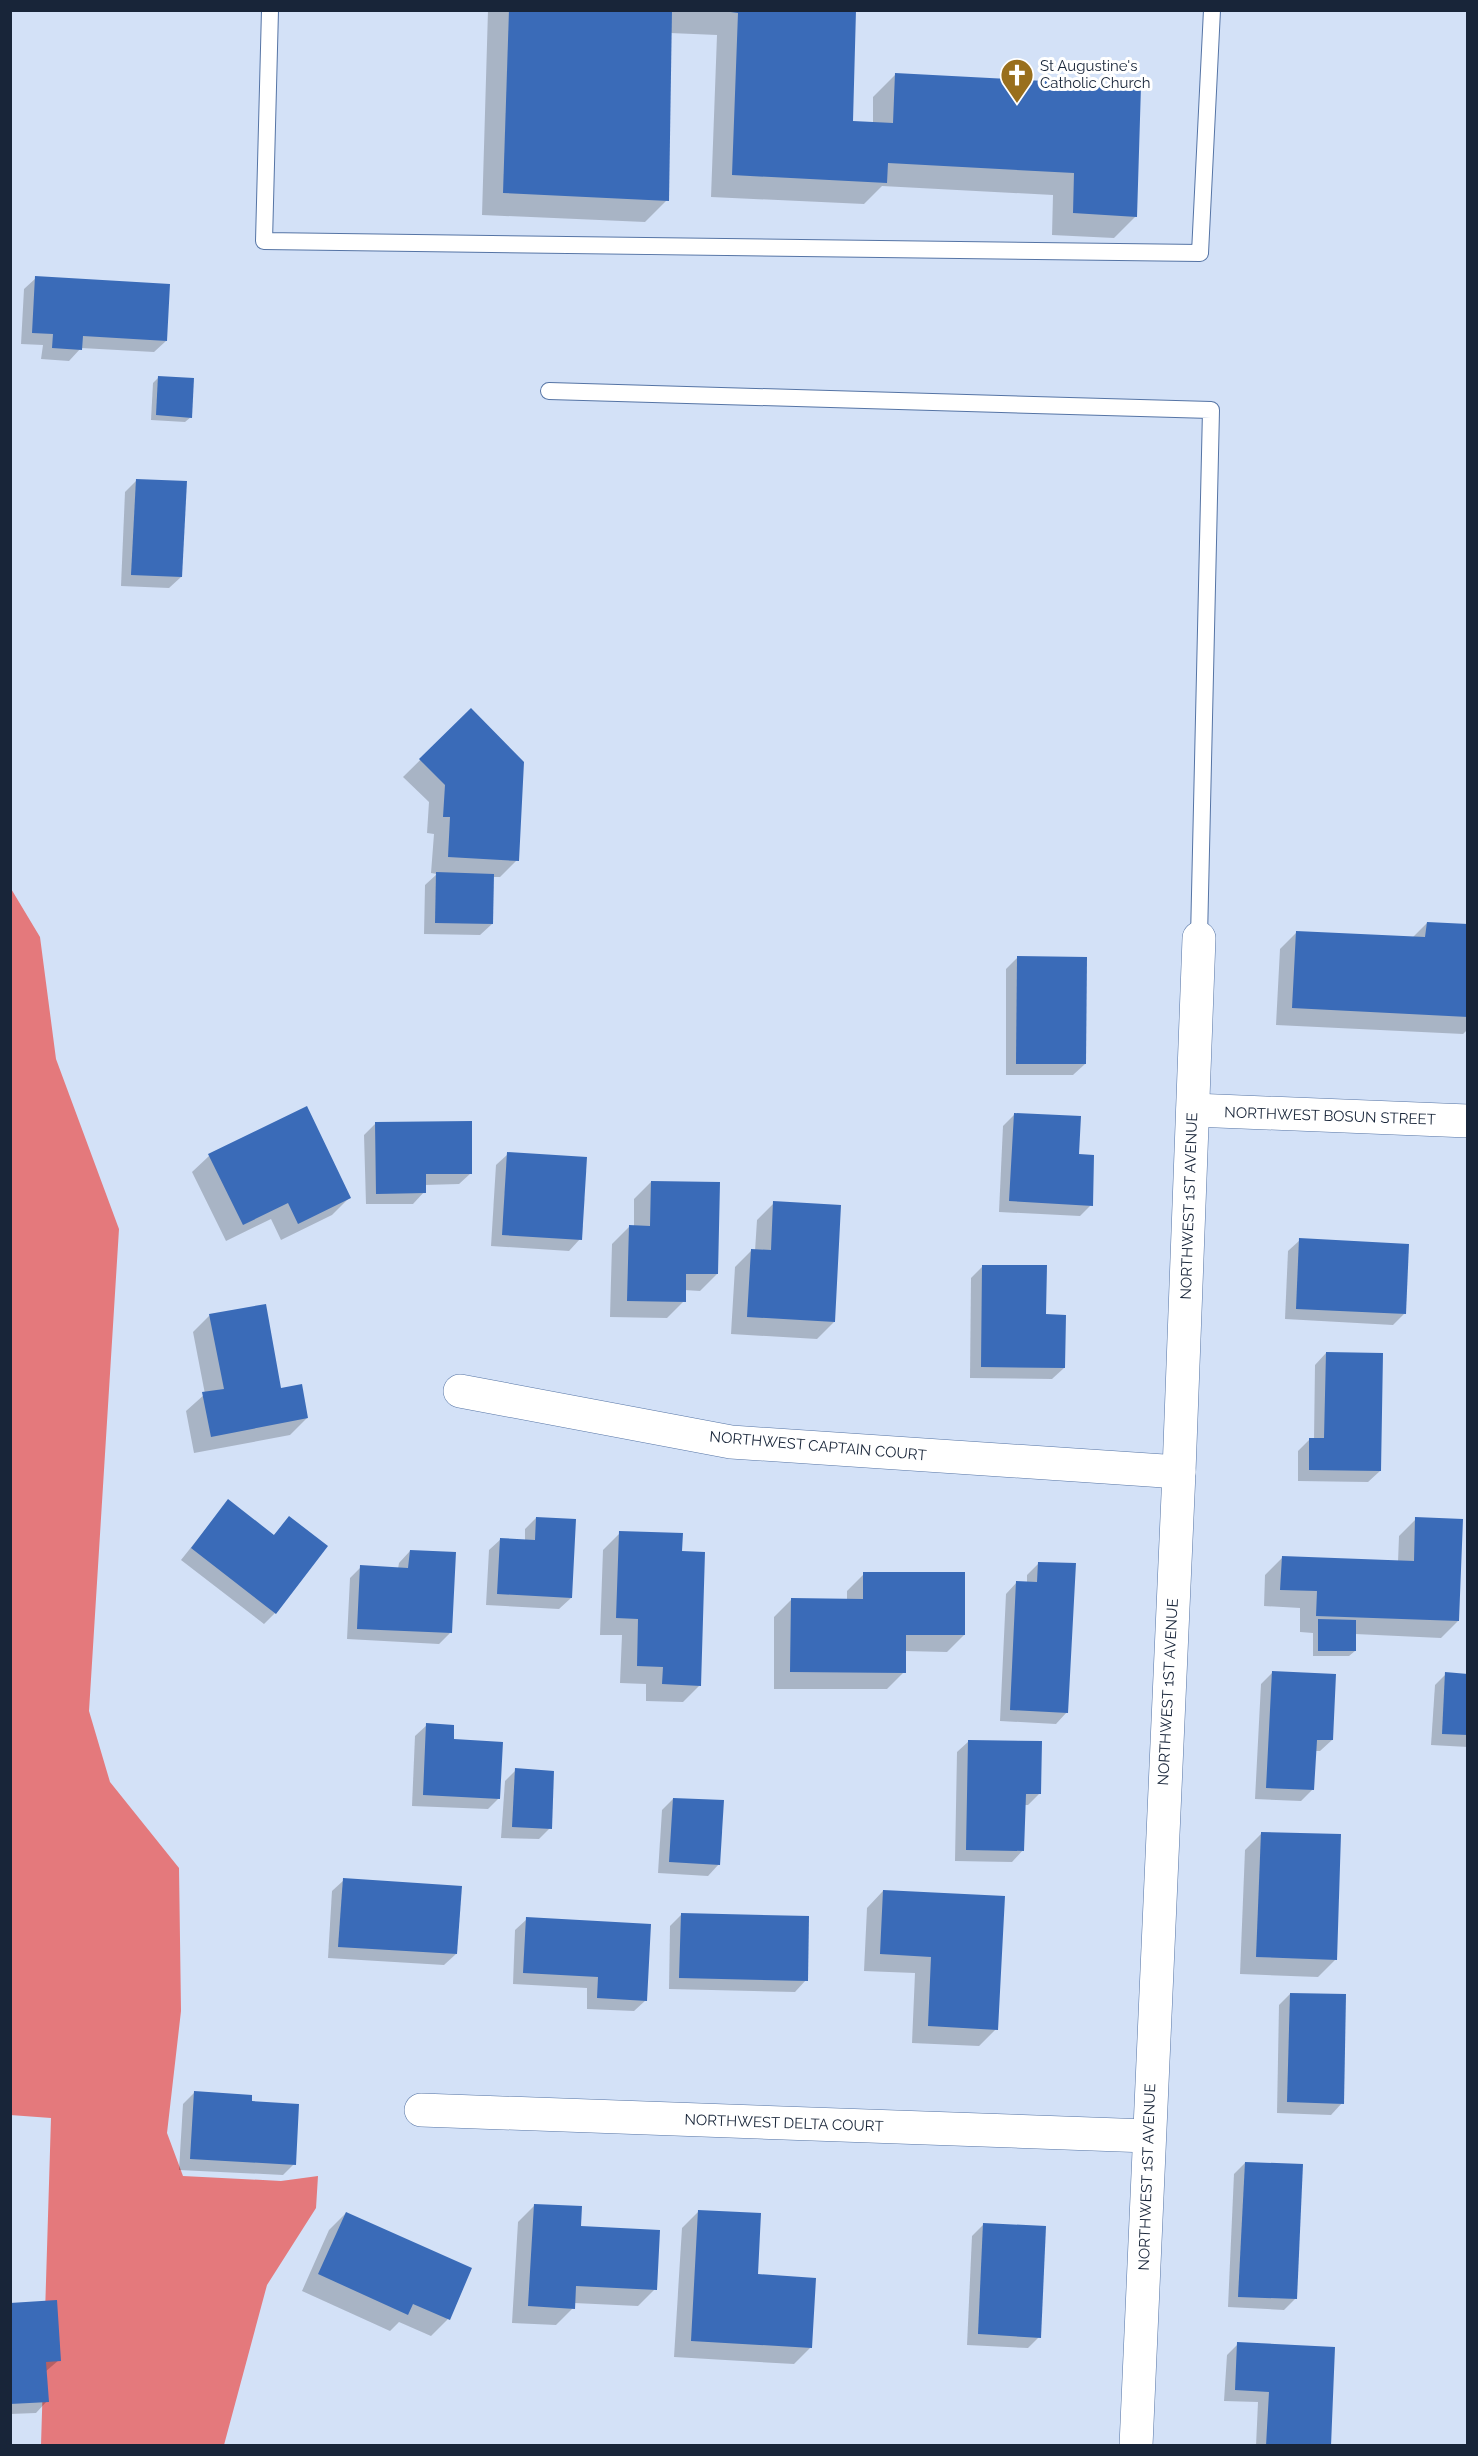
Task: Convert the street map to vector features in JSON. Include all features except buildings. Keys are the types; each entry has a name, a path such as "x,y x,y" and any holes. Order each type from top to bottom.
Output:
{"street":[{"name":"NORTHWEST 1ST AVENUE","path":"1136,2445 1179,1472 1199,938"},
{"name":"NORTHWEST BOSUN STREET","path":"1193,1110 1467,1121"},
{"name":"NORTHWEST CAPTAIN COURT","path":"460,1391 731,1442 1179,1472"},
{"name":"NORTHWEST DELTA COURT","path":"421,2110 1148,2136"}],"lane":[{"path":"270,10 264,241 1200,253 1212,10"},
{"path":"549,391 1210,410 1199,938"}],"shaded area":[{"path":"10,887 40,937 56,1059 119,1229 89,1711 110,1782 179,1868 181,2011 167,2133 183,2176 281,2181 318,2176 316,2208 267,2285 224,2445 41,2445 51,2118 10,2115"}],"place":[{"name":"St Augustine's Catholic Church","path":"1017,104"}]}
